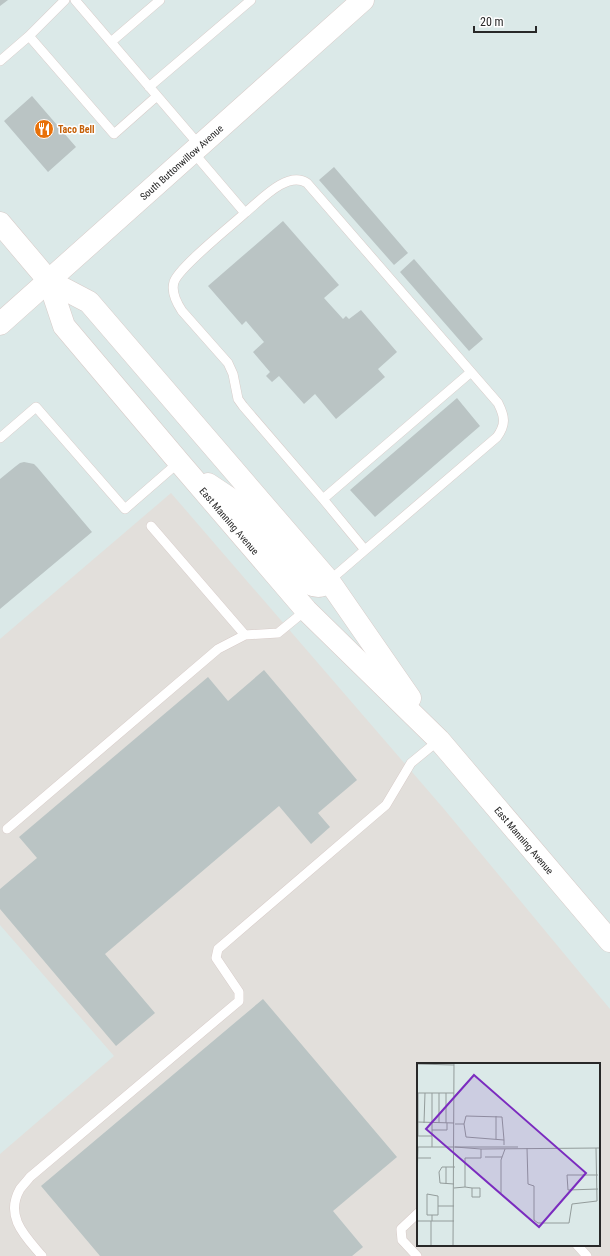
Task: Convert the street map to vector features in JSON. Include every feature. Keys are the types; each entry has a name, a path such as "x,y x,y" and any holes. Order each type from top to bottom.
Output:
{"main road":[{"name":"South Buttonwillow Avenue","path":"0,324 363,0"},
{"name":"East Manning Avenue","path":"0,223 49,281 64,326 306,610 439,740 610,941"},
{"name":"East Manning Avenue","path":"49,281 89,302 329,581 439,740"},
{"path":"184,467 235,502 310,584 317,587 322,586 329,581"}],"lane":[{"path":"0,61 29,36 65,0"},
{"path":"75,0 149,87 245,213"},
{"path":"111,42 160,0"},
{"path":"149,87 251,0"},
{"path":"29,36 114,134 156,96"},
{"path":"329,581 497,437 502,430 504,421 498,403 307,183 303,180 296,179 283,183 245,213 182,269 174,281 174,295 182,311 228,363 233,374 236,392 243,406 365,550"},
{"path":"323,499 471,372"},
{"path":"0,438 36,406 125,509 184,467"},
{"path":"151,526 244,635"},
{"path":"7,829 218,649 244,635 278,633 306,610"},
{"path":"42,1256 20,1231 16,1218 15,1203 20,1190 30,1177 239,1001 239,992 216,958 218,948 386,805 411,763 439,740"},
{"path":"417,1214 401,1229 402,1240 417,1256"},
{"path":"578,1246 587,1256"}],"shaded area":[{"path":"171,493 444,809 610,1009 610,1256 0,1256 0,1154 114,1056 0,925 0,639"}],"building":[{"path":"0,0 8,0 0,6"},
{"path":"32,96 76,147 48,172 4,121"},
{"path":"334,167 408,253 394,265 319,180"},
{"path":"283,221 339,285 324,298 343,319 346,316 349,319 361,310 397,352 378,369 385,377 336,419 315,394 304,404 279,376 272,382 266,376 270,372 253,352 264,342 246,321 242,325 208,286"},
{"path":"414,259 483,339 469,351 400,272"},
{"path":"457,398 480,426 375,517 350,490"},
{"path":"24,462 34,464 37,467 92,532 0,609 0,479 20,463"},
{"path":"264,670 357,780 318,813 330,827 311,844 279,806 105,954 155,1013 116,1046 0,909 0,889 37,858 19,837 208,677 228,701"},
{"path":"263,999 397,1157 333,1211 363,1247 352,1256 100,1256 41,1186"}],"place":[{"name":"Taco Bell","path":"44,129"}]}
